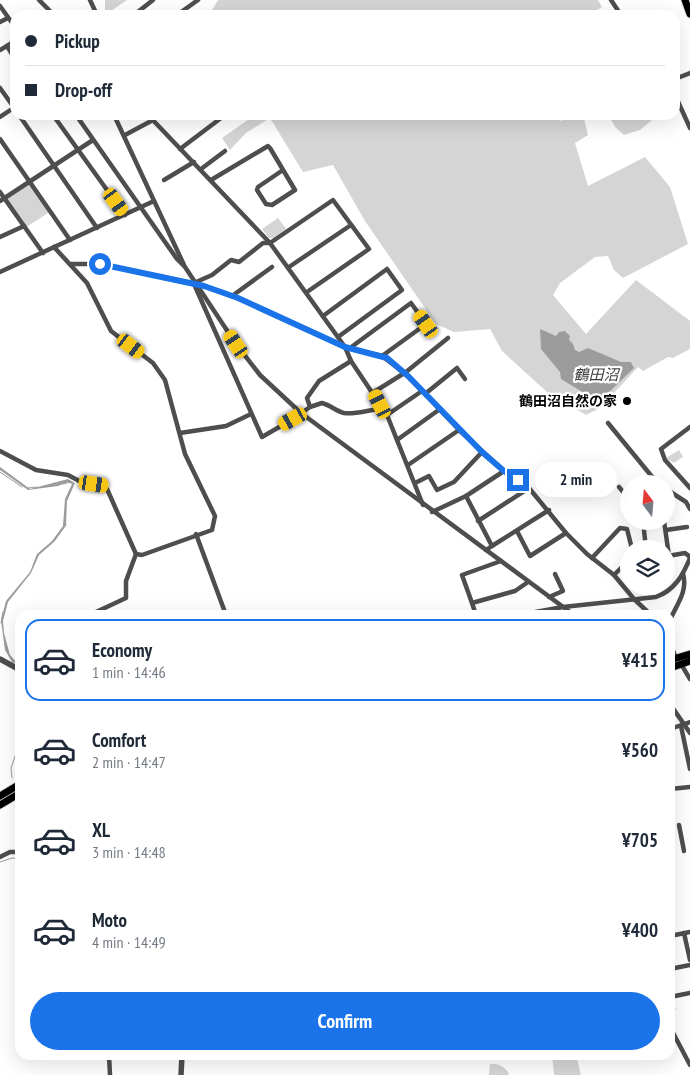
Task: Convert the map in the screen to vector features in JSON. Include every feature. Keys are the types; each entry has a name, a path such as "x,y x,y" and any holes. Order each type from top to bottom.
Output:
{"main road":[{"path":"685,2 690,14"},
{"path":"676,661 690,654"},
{"path":"676,661 690,661"},
{"path":"0,796 15,787"},
{"path":"0,805 15,796"}],"street":[{"path":"39,0 49,10"},
{"path":"140,10 153,0"},
{"path":"184,10 198,0"},
{"path":"0,6 10,21"},
{"path":"0,22 8,18"},
{"path":"0,50 10,44"},
{"path":"7,46 10,51"},
{"path":"0,88 10,101"},
{"path":"680,106 690,128"},
{"path":"22,120 97,228"},
{"path":"57,120 125,215"},
{"path":"80,120 176,259 185,267"},
{"path":"116,120 194,283 260,375 301,413 432,512 567,610"},
{"path":"124,136 153,120 202,169 270,243 347,347 351,361 374,392 387,415 423,505"},
{"path":"180,149 218,120"},
{"path":"0,139 70,240"},
{"path":"2,200 94,140"},
{"path":"211,180 264,146 270,148 295,190 272,205 266,204 257,190 258,187 283,170"},
{"path":"202,169 225,151"},
{"path":"164,180 194,162"},
{"path":"0,192 2,200 43,252"},
{"path":"0,272 141,208 154,200"},
{"path":"194,283 212,275 231,260 239,262 333,200 369,249 306,292"},
{"path":"289,267 351,225"},
{"path":"0,236 24,226"},
{"path":"54,247 87,283 111,332 153,363 165,380 185,454 215,516 212,530 196,534 142,555 136,554"},
{"path":"71,264 100,264 194,283 232,296 347,347 382,356 424,392 482,452 504,471 529,488 566,533 592,558 614,575 645,610"},
{"path":"232,296 272,267"},
{"path":"323,316 387,269 402,290 338,337"},
{"path":"194,283 194,288 262,437 310,407 322,403 341,413 354,414 368,409 383,409"},
{"path":"347,347 411,303 426,324 382,356"},
{"path":"374,392 403,373 448,338"},
{"path":"310,407 306,398 319,381 351,361"},
{"path":"387,415 424,392 457,368 465,378"},
{"path":"397,440 440,409"},
{"path":"180,433 226,426 251,414"},
{"path":"608,423 651,475"},
{"path":"690,427 661,449 665,460 690,488"},
{"path":"408,466 459,430"},
{"path":"0,451 36,470 68,475 83,483 104,486 136,554 126,581 126,598 100,610"},
{"path":"415,484 429,476 437,490 454,482 482,452"},
{"path":"432,512 466,496 504,471"},
{"path":"478,521 529,488"},
{"path":"675,495 686,502 690,509"},
{"path":"466,496 492,546"},
{"path":"486,550 549,510"},
{"path":"675,529 687,527"},
{"path":"592,558 620,528 627,529 630,540"},
{"path":"666,530 667,540"},
{"path":"517,531 530,556 566,533"},
{"path":"196,534 224,610"},
{"path":"546,610 635,600 664,594 683,574 690,557 685,553 675,555"},
{"path":"474,610 462,575 501,561"},
{"path":"614,575 620,569"},
{"path":"549,597 563,592 555,574"},
{"path":"675,610 684,592 686,583 683,574"},
{"path":"472,603 515,591 528,582"},
{"path":"0,659 15,667"},
{"path":"676,661 690,679"},
{"path":"675,711 690,733"},
{"path":"685,724 690,769"},
{"path":"675,789 690,787"},
{"path":"679,825 683,851 690,848"},
{"path":"0,857 10,852 15,852"},
{"path":"675,935 690,932"},
{"path":"684,933 690,960"},
{"path":"675,968 690,965"},
{"path":"675,996 690,993"},
{"path":"675,1037 690,1066"},
{"path":"109,1060 110,1075"},
{"path":"181,1075 182,1060"}],"shaded area":[{"path":"105,0 127,0 112,10 105,10"},
{"path":"218,0 598,0 602,7 597,10 212,10"},
{"path":"248,120 267,120 246,133 230,150 222,138"},
{"path":"271,120 584,120 588,135 575,143 588,186 645,157 670,187 688,244 623,278 614,270 608,256 595,257 560,283 553,295 586,334 636,280 690,321 690,349 673,358 668,357 643,371 638,367 600,408 586,415 548,393 502,351 490,329 454,332 436,324 365,221 333,165 303,172"},
{"path":"611,120 652,120 640,130 624,135"},
{"path":"30,182 51,211 25,228 5,199"},
{"path":"278,218 286,229 273,238 269,238 262,229"},
{"path":"679,450 683,457 674,463 666,458"},
{"path":"552,1060 577,1060 581,1075 554,1075"},
{"path":"490,1064 501,1066 509,1075 489,1075"}],"water":[{"name":"鶴田沼","path":"540,329 556,336 559,332 565,331 570,336 569,340 575,350 579,352 588,348 621,362 631,362 634,368 599,402 561,379 560,372 541,349"},
{"path":"0,467 30,489 68,479 75,483 67,501 66,525 54,542 39,555 31,573 8,602 3,621 4,633 10,655 15,660 15,664 12,662 5,650 1,620 6,601 30,572 37,554 52,541 63,526 65,499 72,484 68,482 58,486 28,490 0,470"}],"waterway":[{"path":"0,472 22,487"},
{"path":"63,484 71,482"},
{"path":"28,488 37,487"},
{"path":"55,540 66,525"},
{"path":"1,623 3,612"},
{"path":"12,778 11,768 15,756"},
{"path":"0,862 15,858"}],"place":[{"name":"鶴田沼自然の家","path":"627,401"}],"route":[{"path":"100,264 204,286 238,298 345,347 387,358 408,376 482,452 518,480"}]}
